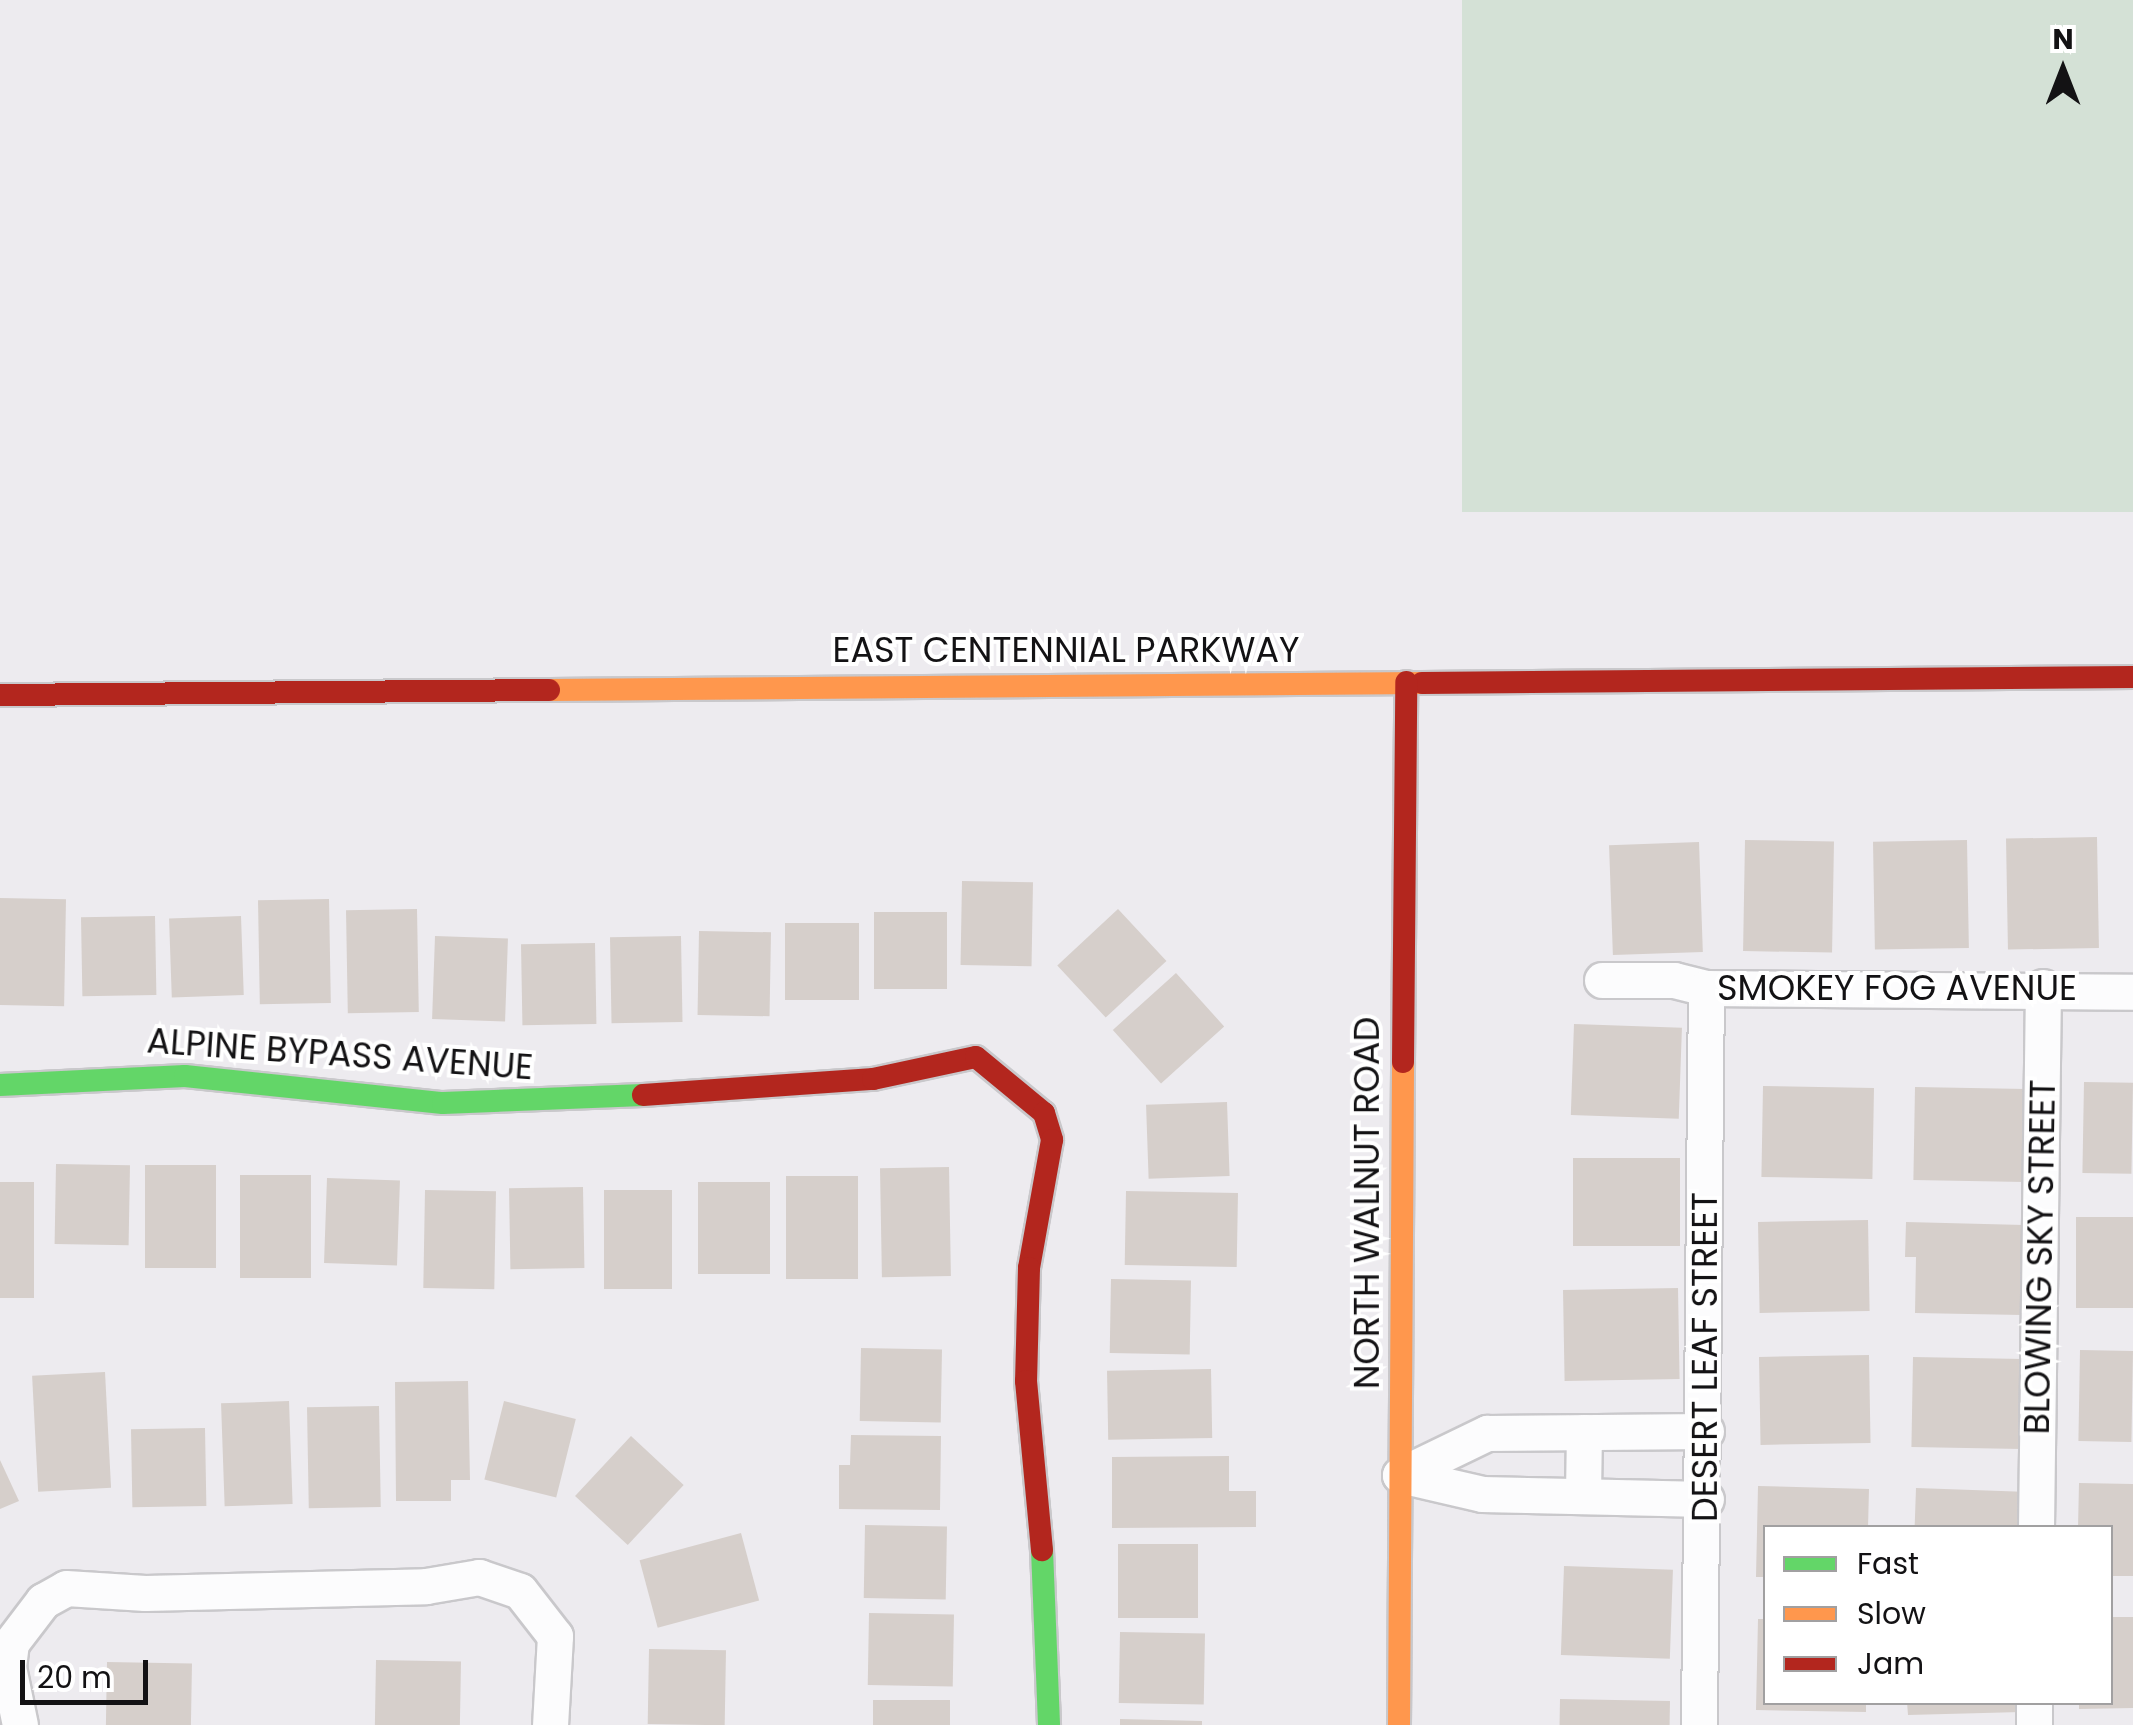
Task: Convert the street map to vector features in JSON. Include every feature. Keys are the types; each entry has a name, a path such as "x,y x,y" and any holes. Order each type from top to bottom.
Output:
{"street":[{"name":"EAST CENTENNIAL PARKWAY","path":"0,694 2133,677"},
{"name":"NORTH WALNUT ROAD","path":"1399,1725 1406,682"},
{"name":"SMOKEY FOG AVENUE","path":"1602,980 1674,980 1706,988 2043,988 2133,992"},
{"name":"DESERT LEAF STREET","path":"1699,1725 1706,1499 1706,988"},
{"name":"BLOWING SKY STREET","path":"2036,1525 2043,988"},
{"name":"ALPINE BYPASS AVENUE","path":"0,1085 185,1076 443,1104 533,1104 873,1079 976,1057 1021,1090 1044,1113 1052,1140 1029,1268 1026,1381 1046,1584 1049,1725"},
{"path":"1400,1475 1487,1433 1706,1431"},
{"path":"1584,1432 1584,1494"},
{"path":"1400,1475 1482,1494 1706,1499"},
{"path":"20,1725 8,1667 22,1625 66,1588 145,1593 426,1586 479,1577 499,1579 537,1605 555,1636 550,1725"}],"shaded area":[{"path":"1462,0 2133,0 2133,512 1462,512"}],"building":[{"path":"2097,837 2099,948 2008,950 2006,839"},
{"path":"1745,840 1834,842 1832,953 1743,951"},
{"path":"1967,840 1969,948 1875,950 1873,842"},
{"path":"1699,842 1703,952 1613,955 1609,845"},
{"path":"962,881 1033,882 1032,966 961,965"},
{"path":"0,898 66,899 64,1006 0,1005"},
{"path":"329,899 331,1003 260,1004 258,900"},
{"path":"417,909 419,1012 348,1013 346,910"},
{"path":"1118,909 1166,961 1106,1018 1057,966"},
{"path":"874,912 947,912 947,989 874,989"},
{"path":"155,916 156,995 82,996 81,917"},
{"path":"241,916 244,995 172,997 169,919"},
{"path":"785,923 859,923 859,1000 785,1000"},
{"path":"699,931 771,932 770,1016 698,1015"},
{"path":"435,936 508,939 505,1021 432,1019"},
{"path":"681,936 683,1022 612,1023 610,937"},
{"path":"595,943 596,1024 522,1025 521,944"},
{"path":"1176,973 1224,1027 1161,1083 1113,1030"},
{"path":"1574,1024 1682,1028 1679,1119 1571,1115"},
{"path":"2084,1082 2133,1083 2131,1174 2082,1173"},
{"path":"1763,1086 1874,1088 1872,1179 1761,1177"},
{"path":"1915,1087 2026,1089 2024,1182 1913,1180"},
{"path":"1227,1102 1230,1176 1149,1179 1146,1105"},
{"path":"1573,1158 1680,1158 1680,1246 1573,1246"},
{"path":"56,1164 130,1165 129,1245 55,1244"},
{"path":"145,1165 216,1165 216,1268 145,1268"},
{"path":"949,1167 951,1276 882,1277 880,1168"},
{"path":"240,1175 311,1175 311,1278 240,1278"},
{"path":"786,1176 858,1176 858,1279 786,1279"},
{"path":"327,1178 400,1181 397,1265 324,1263"},
{"path":"0,1182 34,1182 34,1298 0,1298"},
{"path":"698,1182 770,1182 770,1274 698,1274"},
{"path":"583,1187 584,1268 510,1269 509,1188"},
{"path":"425,1190 496,1191 494,1289 423,1288"},
{"path":"604,1190 672,1190 672,1289 604,1289"},
{"path":"1126,1191 1238,1193 1237,1267 1125,1265"},
{"path":"2076,1217 2133,1217 2133,1308 2076,1308"},
{"path":"1868,1220 1870,1311 1760,1313 1758,1222"},
{"path":"1906,1222 2024,1225 2022,1315 1915,1313 1916,1257 1905,1257"},
{"path":"1111,1279 1191,1280 1190,1354 1110,1353"},
{"path":"1678,1288 1680,1379 1565,1381 1563,1290"},
{"path":"861,1348 942,1349 941,1422 860,1421"},
{"path":"2080,1350 2133,1351 2131,1442 2078,1441"},
{"path":"1869,1355 1871,1443 1761,1445 1759,1357"},
{"path":"1913,1357 2023,1359 2021,1449 1911,1447"},
{"path":"1211,1369 1212,1438 1108,1440 1107,1371"},
{"path":"105,1372 111,1488 38,1492 32,1376"},
{"path":"468,1381 470,1480 451,1480 451,1501 396,1501 395,1382"},
{"path":"289,1401 293,1504 225,1506 221,1403"},
{"path":"504,1401 576,1419 556,1497 484,1480"},
{"path":"379,1406 381,1507 309,1508 307,1407"},
{"path":"205,1428 206,1506 132,1507 131,1429"},
{"path":"851,1435 941,1436 940,1510 839,1509 839,1465 850,1465"},
{"path":"631,1436 684,1485 628,1545 575,1496"},
{"path":"1229,1456 1229,1491 1256,1491 1256,1527 1112,1528 1112,1457"},
{"path":"0,1460 19,1501 0,1509"},
{"path":"2079,1483 2133,1484 2133,1576 2113,1576 2113,1525 2078,1525"},
{"path":"1758,1486 1869,1489 1868,1525 1763,1525 1763,1577 1756,1577"},
{"path":"1916,1488 2022,1492 2021,1525 1915,1525"},
{"path":"865,1525 947,1526 946,1599 864,1598"},
{"path":"741,1533 759,1601 658,1628 640,1560"},
{"path":"1118,1544 1198,1544 1198,1618 1118,1618"},
{"path":"1564,1566 1673,1570 1670,1659 1561,1655"},
{"path":"869,1613 954,1614 953,1686 868,1685"},
{"path":"2113,1617 2133,1617 2133,1708 2079,1709 2079,1705 2113,1705"},
{"path":"1758,1619 1763,1619 1763,1705 1866,1705 1866,1712 1756,1710"},
{"path":"1120,1632 1205,1633 1204,1704 1119,1703"},
{"path":"649,1649 726,1650 725,1725 648,1724"},
{"path":"376,1660 461,1661 460,1725 375,1725"},
{"path":"107,1662 192,1663 191,1725 106,1725"},
{"path":"1560,1699 1670,1701 1670,1725 1560,1725"},
{"path":"873,1700 950,1700 950,1725 873,1725"},
{"path":"1907,1705 2020,1705 2021,1712 1908,1715"},
{"path":"1120,1719 1202,1721 1202,1725 1120,1725"}],"traffic: fast":[{"path":"0,1085 185,1076 443,1103 643,1095"},
{"path":"1042,1550 1049,1725"}],"traffic: slow":[{"path":"549,690 1422,683"},
{"path":"1399,1725 1403,1062"}],"traffic: jam":[{"path":"1422,683 2133,677"},
{"path":"1403,1062 1406,682"},
{"path":"0,695 549,690"},
{"path":"643,1095 873,1079 976,1057 1044,1113 1052,1140 1029,1268 1026,1381 1042,1550"}]}
